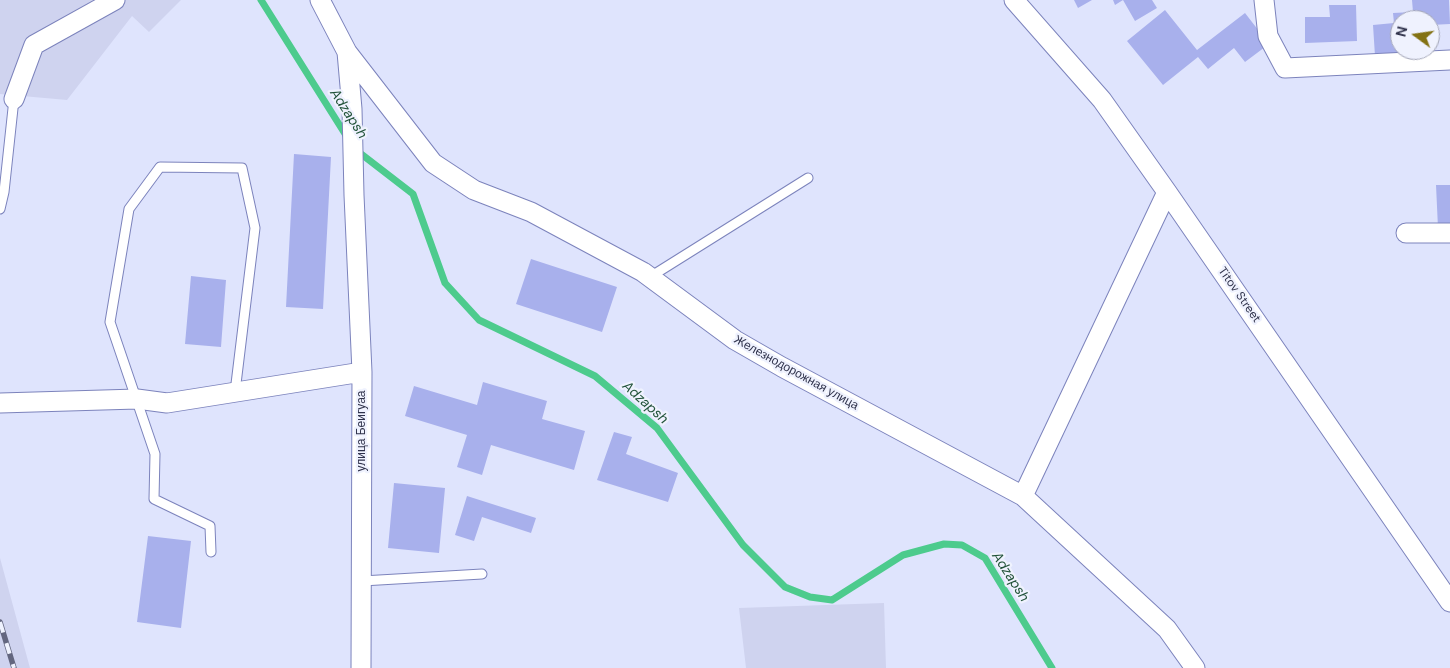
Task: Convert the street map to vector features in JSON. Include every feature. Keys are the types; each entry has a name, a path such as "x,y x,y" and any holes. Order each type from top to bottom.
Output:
{"street":[{"path":"14,99 34,45 115,0"},
{"path":"320,0 347,52"},
{"name":"Titov Street","path":"1014,0 1102,100 1450,602"},
{"path":"1264,0 1268,36 1285,68 1450,60"},
{"name":"улица Беигуаа","path":"347,52 352,109 362,372 361,668"},
{"name":"Железнодорожная улица","path":"347,52 433,163 474,190 531,212 650,277 736,340 782,367 1024,496 1167,629 1195,668"},
{"path":"1024,496 1167,192"},
{"path":"1406,233 1450,233"},
{"path":"0,403 136,399 166,403 362,372"}],"lane":[{"path":"0,209 4,192 14,99"},
{"path":"211,552 210,526 154,499 155,454 110,322 129,209 160,167 242,168 255,228 235,392"},
{"path":"650,277 808,178"},
{"path":"362,581 482,574"}],"shaded area":[{"path":"0,0 181,0 149,32 132,16 67,100 0,94"},
{"path":"0,558 30,668 0,668"},
{"path":"884,603 886,668 746,668 739,608"}],"building":[{"path":"1074,0 1092,0 1078,8"},
{"path":"1113,0 1123,0 1115,5"},
{"path":"1123,0 1152,0 1157,8 1135,21"},
{"path":"1412,0 1449,0 1450,24 1440,24 1440,10 1413,10"},
{"path":"1329,5 1356,5 1357,41 1305,43 1305,17 1330,17"},
{"path":"1165,10 1197,50 1245,13 1269,44 1245,62 1234,48 1208,69 1198,57 1163,85 1127,41"},
{"path":"1390,23 1390,55 1375,56 1373,25"},
{"path":"294,154 331,157 323,309 286,307"},
{"path":"1436,185 1450,185 1450,227 1438,228"},
{"path":"531,259 617,287 602,332 516,304"},
{"path":"191,276 226,280 221,347 185,344"},
{"path":"483,382 547,401 542,419 585,431 574,470 491,445 482,475 457,467 467,435 405,416 414,386 477,405"},
{"path":"614,432 632,437 626,454 678,473 668,502 597,480"},
{"path":"394,483 445,488 439,553 388,548"},
{"path":"467,496 536,518 531,533 482,517 474,541 455,535"},
{"path":"148,536 191,541 181,628 137,622"}],"waterway":[{"name":"Adzapsh","path":"261,0 347,137"},
{"name":"Adzapsh","path":"356,150 413,194 445,283 479,320 595,376 657,428 743,545 785,587 810,597 832,600 903,555 944,544 962,545 985,558 1052,668"}],"railway":[{"path":"0,622 14,668"}]}
